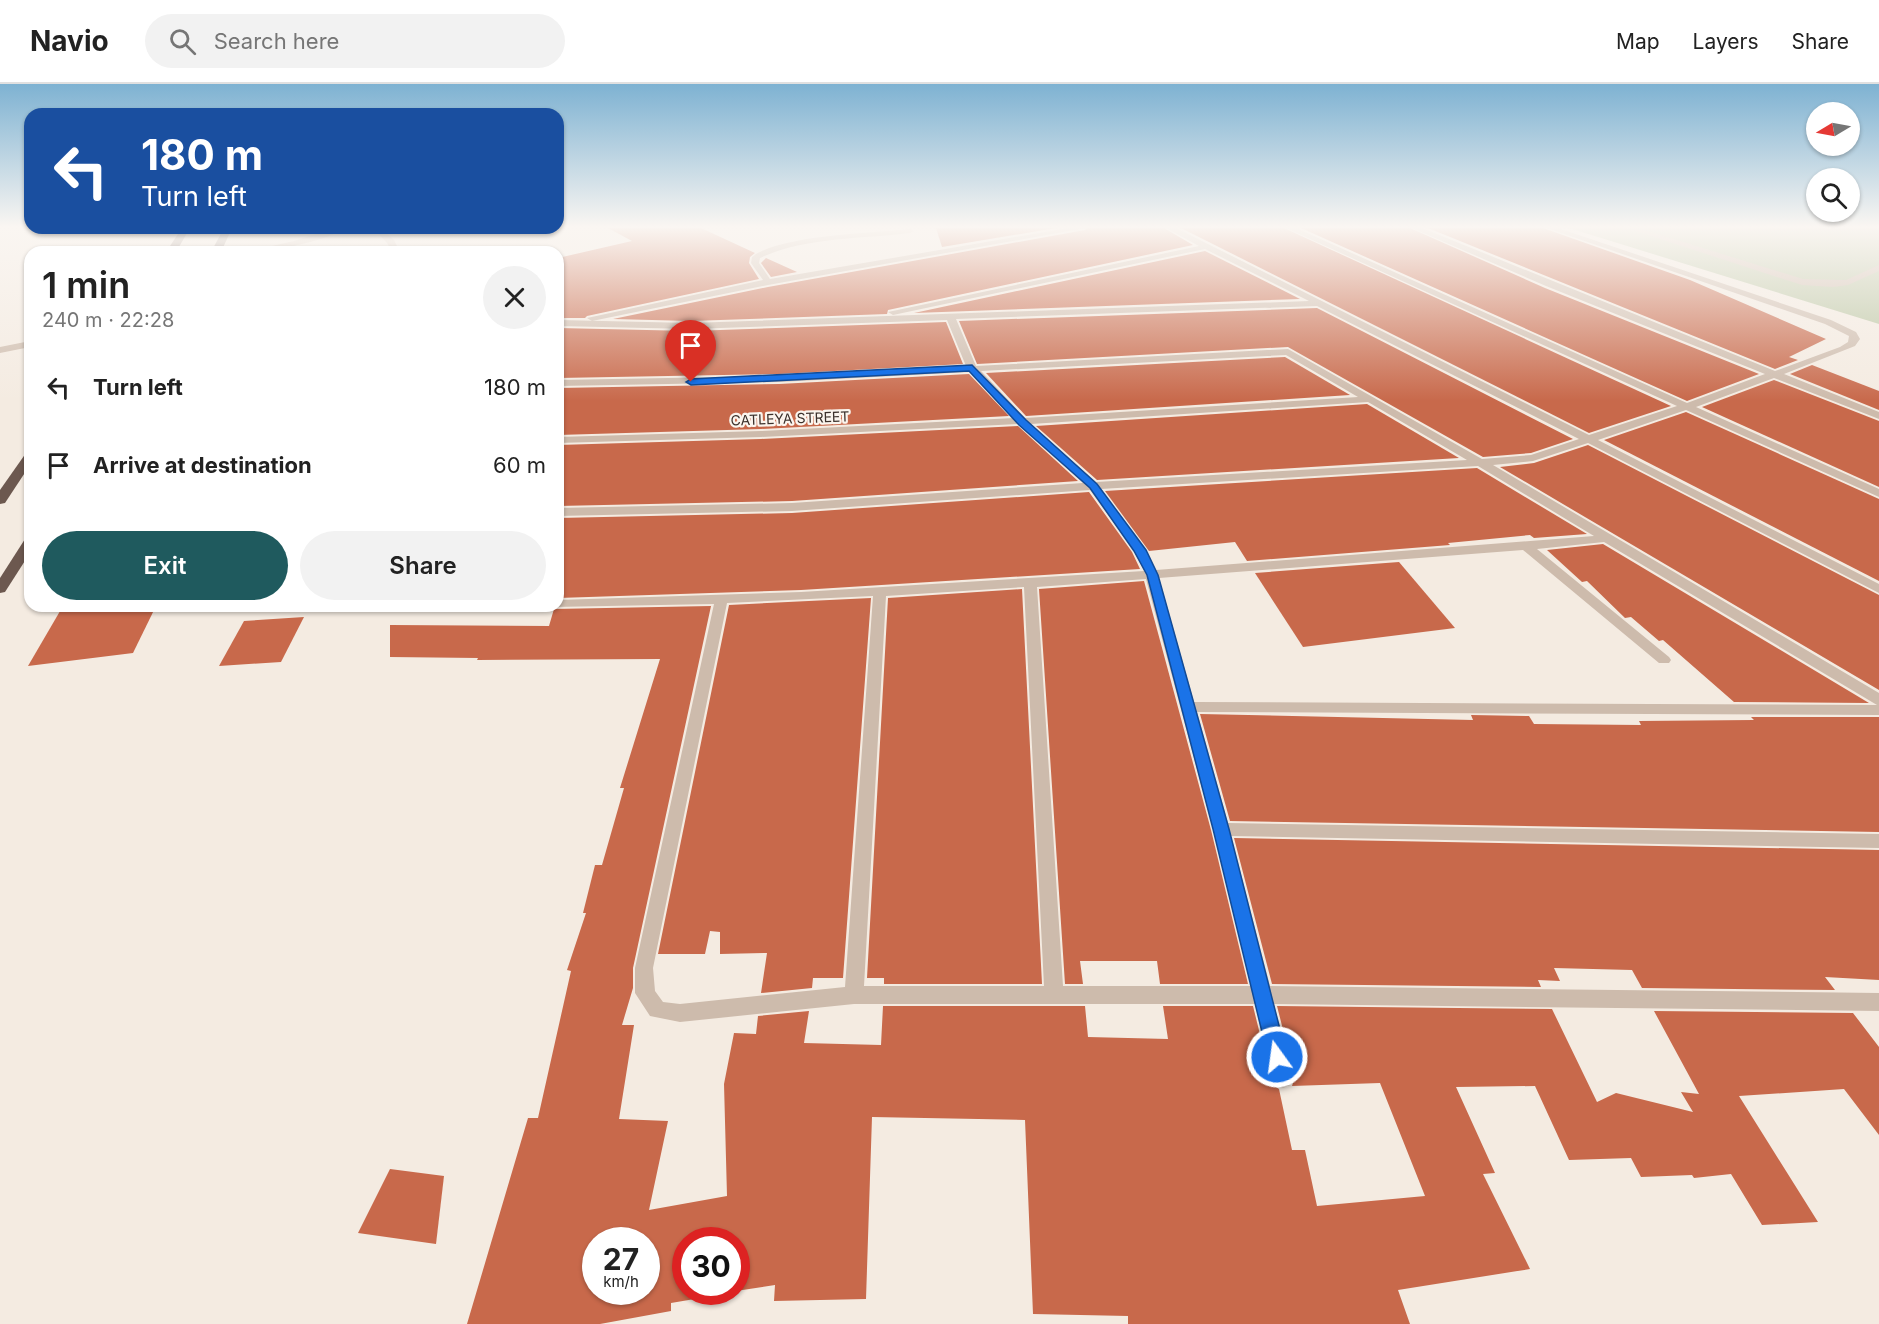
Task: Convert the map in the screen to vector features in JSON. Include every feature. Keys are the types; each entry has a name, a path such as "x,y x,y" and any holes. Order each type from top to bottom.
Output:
{"highway":[{"path":"0,500 24,465"},
{"path":"0,589 24,552"}],"street":[{"path":"570,323 749,286"},
{"path":"848,321 1017,286"},
{"path":"1282,286 1590,440 1879,590"},
{"path":"1418,286 1879,493"},
{"path":"1554,286 1879,416"},
{"path":"564,512 792,507 1093,486 1484,465 1533,458 1590,440 1843,349 1852,344 1855,339 1853,334 1828,322 1722,286"},
{"path":"564,323 660,327 1317,303"},
{"path":"950,317 972,368 1023,423 1093,486 1140,550 1152,575 1221,829 1283,1078"},
{"path":"0,350 24,345"},
{"path":"564,382 779,379 1288,352 1608,538 1879,700"},
{"name":"CATLEYA STREET","path":"564,440 720,436 1023,423 1369,399"},
{"path":"564,604 721,601 1030,584 1608,538"},
{"path":"1526,546 1664,660"},
{"path":"1030,584 1054,996"},
{"path":"854,995 880,592"},
{"path":"721,601 644,968 645,993 657,1010 680,1013 854,995 1261,994 1879,1003"},
{"path":"1189,707 1879,710"},
{"path":"1221,829 1879,841"}],"green space":[{"path":"1756,286 1879,286 1879,324"}],"building":[{"path":"564,286 727,286 587,316 585,318 564,318"},
{"path":"1001,286 888,310 887,314 691,321 613,319 768,287"},
{"path":"1041,286 1274,286 1300,299 914,313"},
{"path":"1296,286 1410,286 1671,406 1589,433"},
{"path":"1430,286 1540,286 1759,374 1687,401"},
{"path":"1570,286 1704,286 1826,339 1789,357 1798,360 1775,369"},
{"path":"1317,308 1573,439 1531,453 1483,457 1288,347 977,364 959,321"},
{"path":"946,322 963,364 779,374 564,378 564,328 691,331"},
{"path":"1285,357 1350,395 1026,416 986,373"},
{"path":"1812,365 1879,391 1879,410 1790,374"},
{"path":"969,374 1009,416 761,429 564,435 564,388 779,384"},
{"path":"1774,380 1879,421 1879,487 1702,407"},
{"path":"1367,404 1459,458 1097,480 1036,426"},
{"path":"1686,412 1879,499 1879,581 1604,440"},
{"path":"1018,426 1078,481 792,501 564,506 564,445 761,439"},
{"path":"1588,445 1879,595 1879,690 1500,467 1534,463"},
{"path":"1477,468 1587,534 1534,538 1530,535 1448,543 1450,545 1247,561 1235,542 1149,551 1105,491"},
{"path":"1089,492 1132,552 1140,569 801,590 564,598 564,518 792,513"},
{"path":"1603,544 1869,703 1734,702 1663,640 1659,641 1631,617 1625,618 1587,581 1582,582 1547,550"},
{"path":"1399,562 1455,628 1303,647 1255,573"},
{"path":"1144,581 1211,830 1248,984 1160,984 1157,961 1080,961 1083,984 1065,984 1039,589"},
{"path":"1022,589 1042,984 884,984 884,978 867,978 888,598"},
{"path":"871,598 843,978 813,978 812,988 761,993 767,953 720,954 720,932 710,931 705,954 658,954 729,605"},
{"path":"711,606 633,968 633,988 622,1025 634,1025 619,1119 668,1121 649,1210 727,1196 724,1084 734,1033 756,1034 758,1016 809,1011 804,1043 881,1045 883,1006 1085,1006 1088,1037 1168,1039 1163,1006 1253,1006 1271,1079 1274,1086 1279,1089 1292,1150 1305,1150 1317,1206 1425,1196 1380,1083 1292,1086 1295,1077 1277,1006 1552,1009 1597,1102 1616,1093 1693,1112 1681,1092 1699,1094 1654,1011 1853,1013 1879,1047 1879,1135 1844,1089 1739,1096 1818,1222 1762,1225 1731,1174 1694,1178 1692,1175 1641,1177 1631,1158 1569,1160 1535,1086 1456,1087 1495,1173 1483,1174 1530,1269 1398,1290 1410,1324 1128,1324 1128,1316 1033,1314 1025,1120 872,1117 866,1299 774,1301 775,1285 750,1289 750,1227 672,1227 671,1311 600,1324 467,1324 528,1118 538,1118 571,971 567,970 586,913 583,913 595,865 602,865 624,788 620,788 660,659 477,660 478,658 390,657 390,625 549,626 553,612 564,612 564,609"},
{"path":"60,612 153,612 133,653 28,666"},
{"path":"304,617 281,662 219,666 244,621"},
{"path":"1200,714 1473,720 1471,715 1529,716 1534,724 1641,725 1639,721 1754,720 1751,717 1879,717 1879,832 1230,821"},
{"path":"1234,838 1879,850 1879,980 1825,977 1835,990 1642,988 1632,970 1554,968 1560,981 1538,980 1541,987 1272,984"},
{"path":"390,1169 444,1176 436,1244 358,1233"}],"route":[{"path":"691,382 972,368 1023,423 1093,486 1140,550 1152,575 1221,829 1277,1057"}]}
